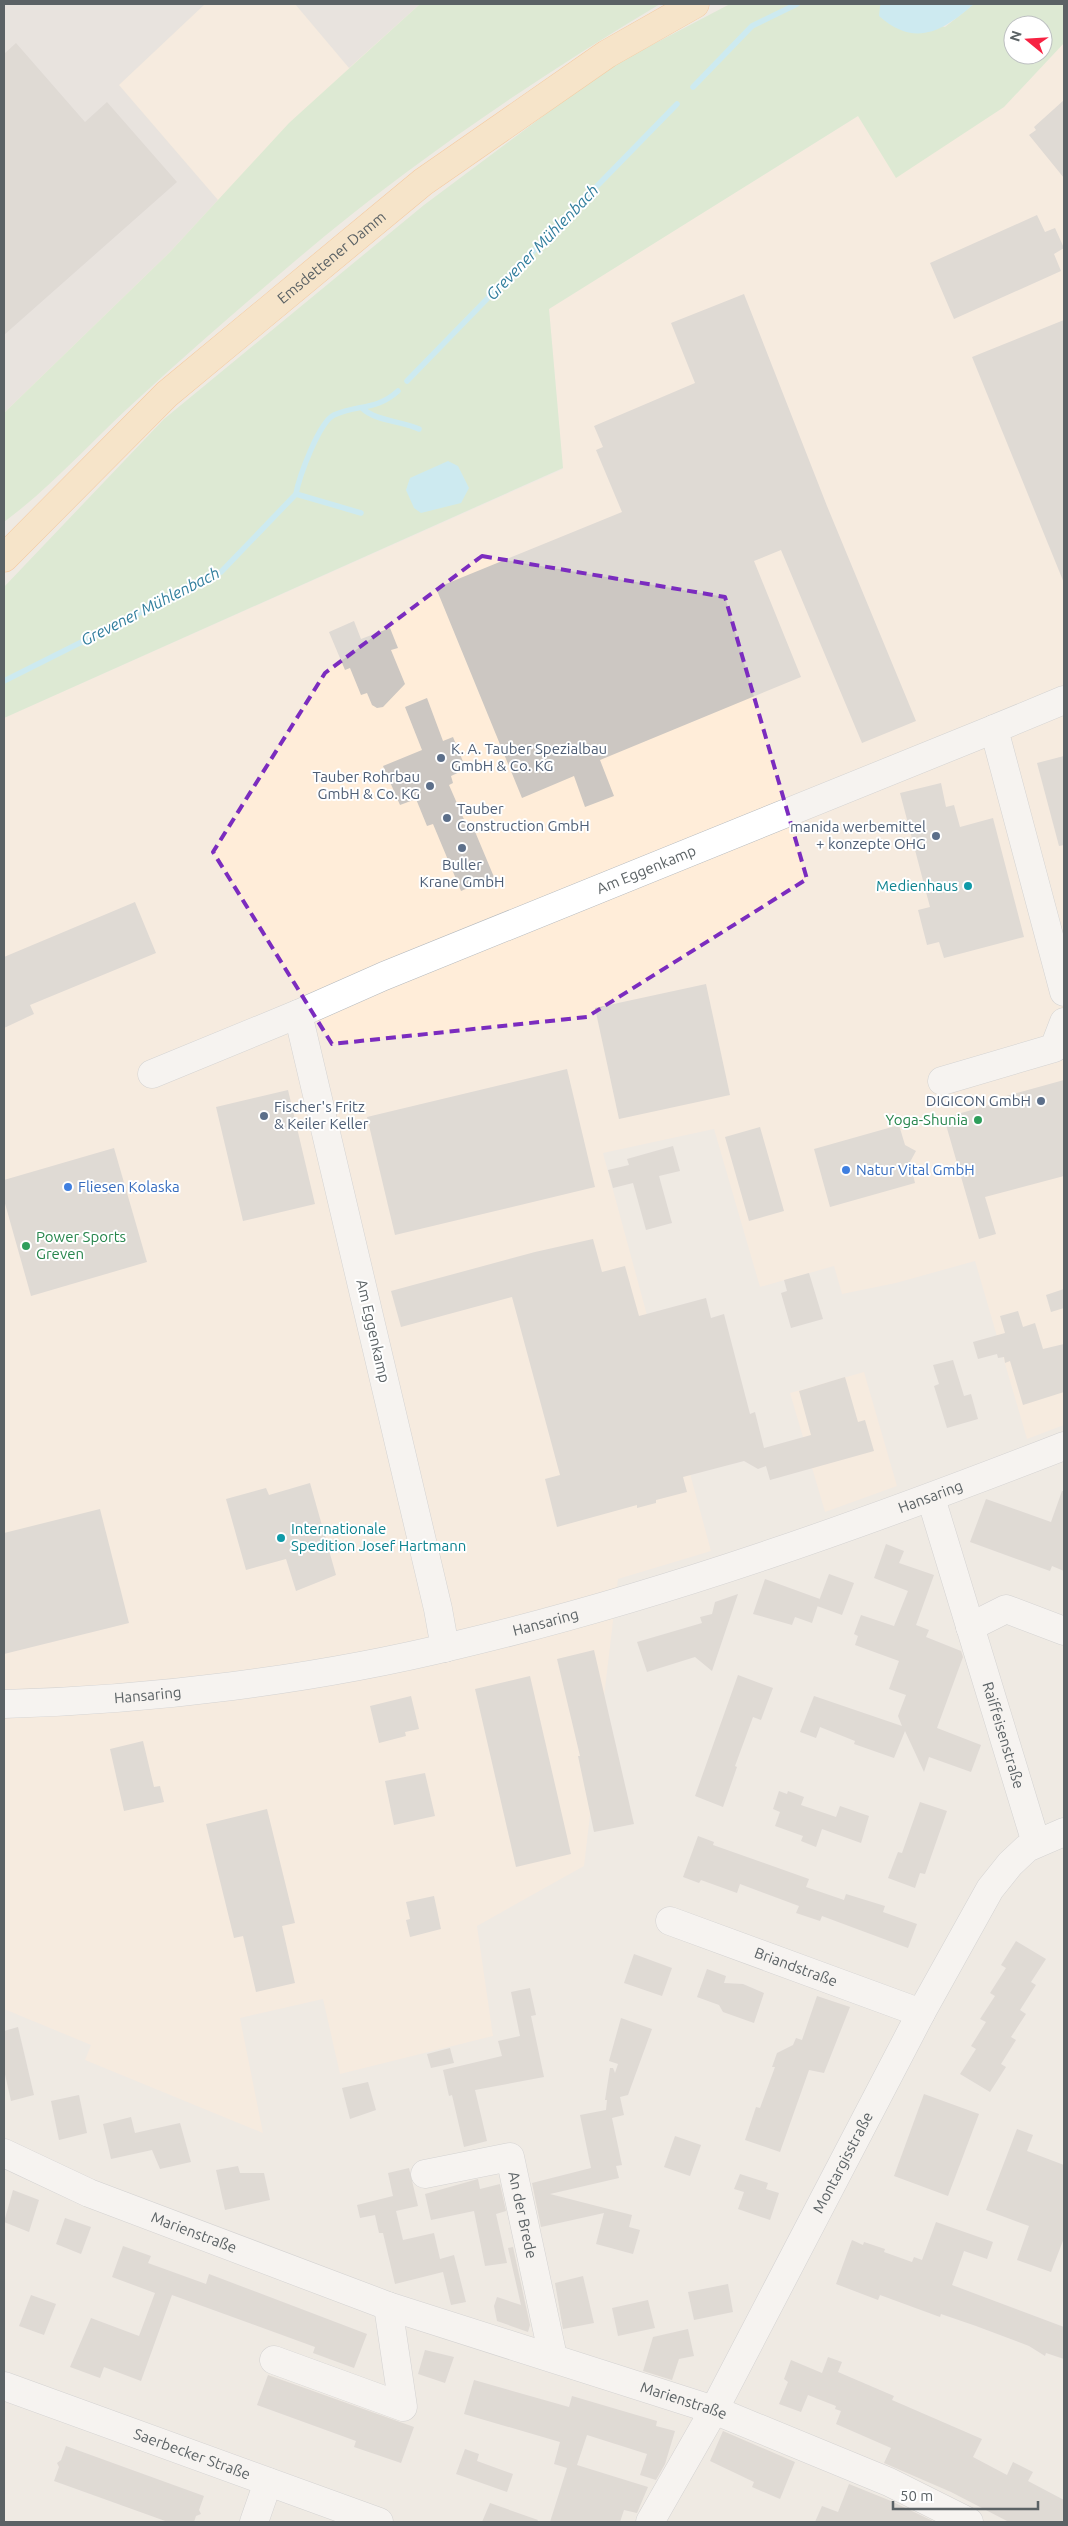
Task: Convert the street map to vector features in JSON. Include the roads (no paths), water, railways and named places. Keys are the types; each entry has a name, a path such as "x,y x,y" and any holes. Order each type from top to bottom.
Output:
{"main road":[{"name":"Emsdettener Damm","path":"4,558 167,394 423,182 607,54 695,4"}],"street":[{"name":"Am Eggenkamp","path":"152,1074 298,1014 384,976 1064,700"},
{"path":"994,729 1064,992"},
{"name":"Am Eggenkamp","path":"298,1014 438,1609 445,1648"},
{"path":"942,1081 1054,1048 1064,1022"},
{"name":"Hansaring","path":"4,1704 141,1696 240,1684 312,1674 445,1648 630,1599 931,1498 1064,1446"},
{"name":"Raiffeisenstraße","path":"931,1498 1036,1843"},
{"path":"970,1627 1006,1609 1064,1630"},
{"name":"Montargisstraße","path":"650,2522 714,2410 921,2013 990,1889 1010,1864 1036,1843 1064,1832"},
{"name":"Briandstraße","path":"670,1921 921,2013"},
{"name":"Marienstraße","path":"4,2152 89,2193 388,2306 714,2410 890,2482 969,2522"},
{"name":"An der Brede","path":"425,2174 510,2157 553,2358"},
{"path":"274,2360 403,2407 388,2306"},
{"name":"Saerbecker Straße","path":"4,2386 379,2522"},
{"path":"254,2522 268,2482"}],"water":[{"path":"882,4 974,4 940,28 917,33 892,26 879,16"},
{"path":"448,461 458,466 469,488 461,503 421,513 414,508 406,490 410,478"}],"waterway":[{"name":"Grevener Mühlenbach","path":"693,87 752,26 797,4"},
{"name":"Grevener Mühlenbach","path":"407,381 677,104"},
{"name":"Grevener Mühlenbach","path":"4,681 221,572 296,494 310,451 328,420 334,415 382,402 398,391"},
{"path":"362,408 374,416 419,429"},
{"path":"296,494 361,513"}],"place":[{"name":"K. A. Tauber Spezialbau GmbH & Co. KG","path":"441,758"},
{"name":"Tauber Rohrbau GmbH & Co. KG","path":"430,786"},
{"name":"Tauber Construction GmbH","path":"447,818"},
{"name":"manida werbemittel + konzepte OHG","path":"936,836"},
{"name":"Buller Krane GmbH","path":"462,848"},
{"name":"Medienhaus","path":"968,886"},
{"name":"DIGICON GmbH","path":"1041,1101"},
{"name":"Fischer's Fritz & Keiler Keller","path":"264,1116"},
{"name":"Yoga-Shunia","path":"978,1120"},
{"name":"Natur Vital GmbH","path":"846,1170"},
{"name":"Fliesen Kolaska","path":"68,1187"},
{"name":"Power Sports Greven","path":"26,1246"},
{"name":"Internationale Spedition Josef Hartmann","path":"281,1538"}]}
